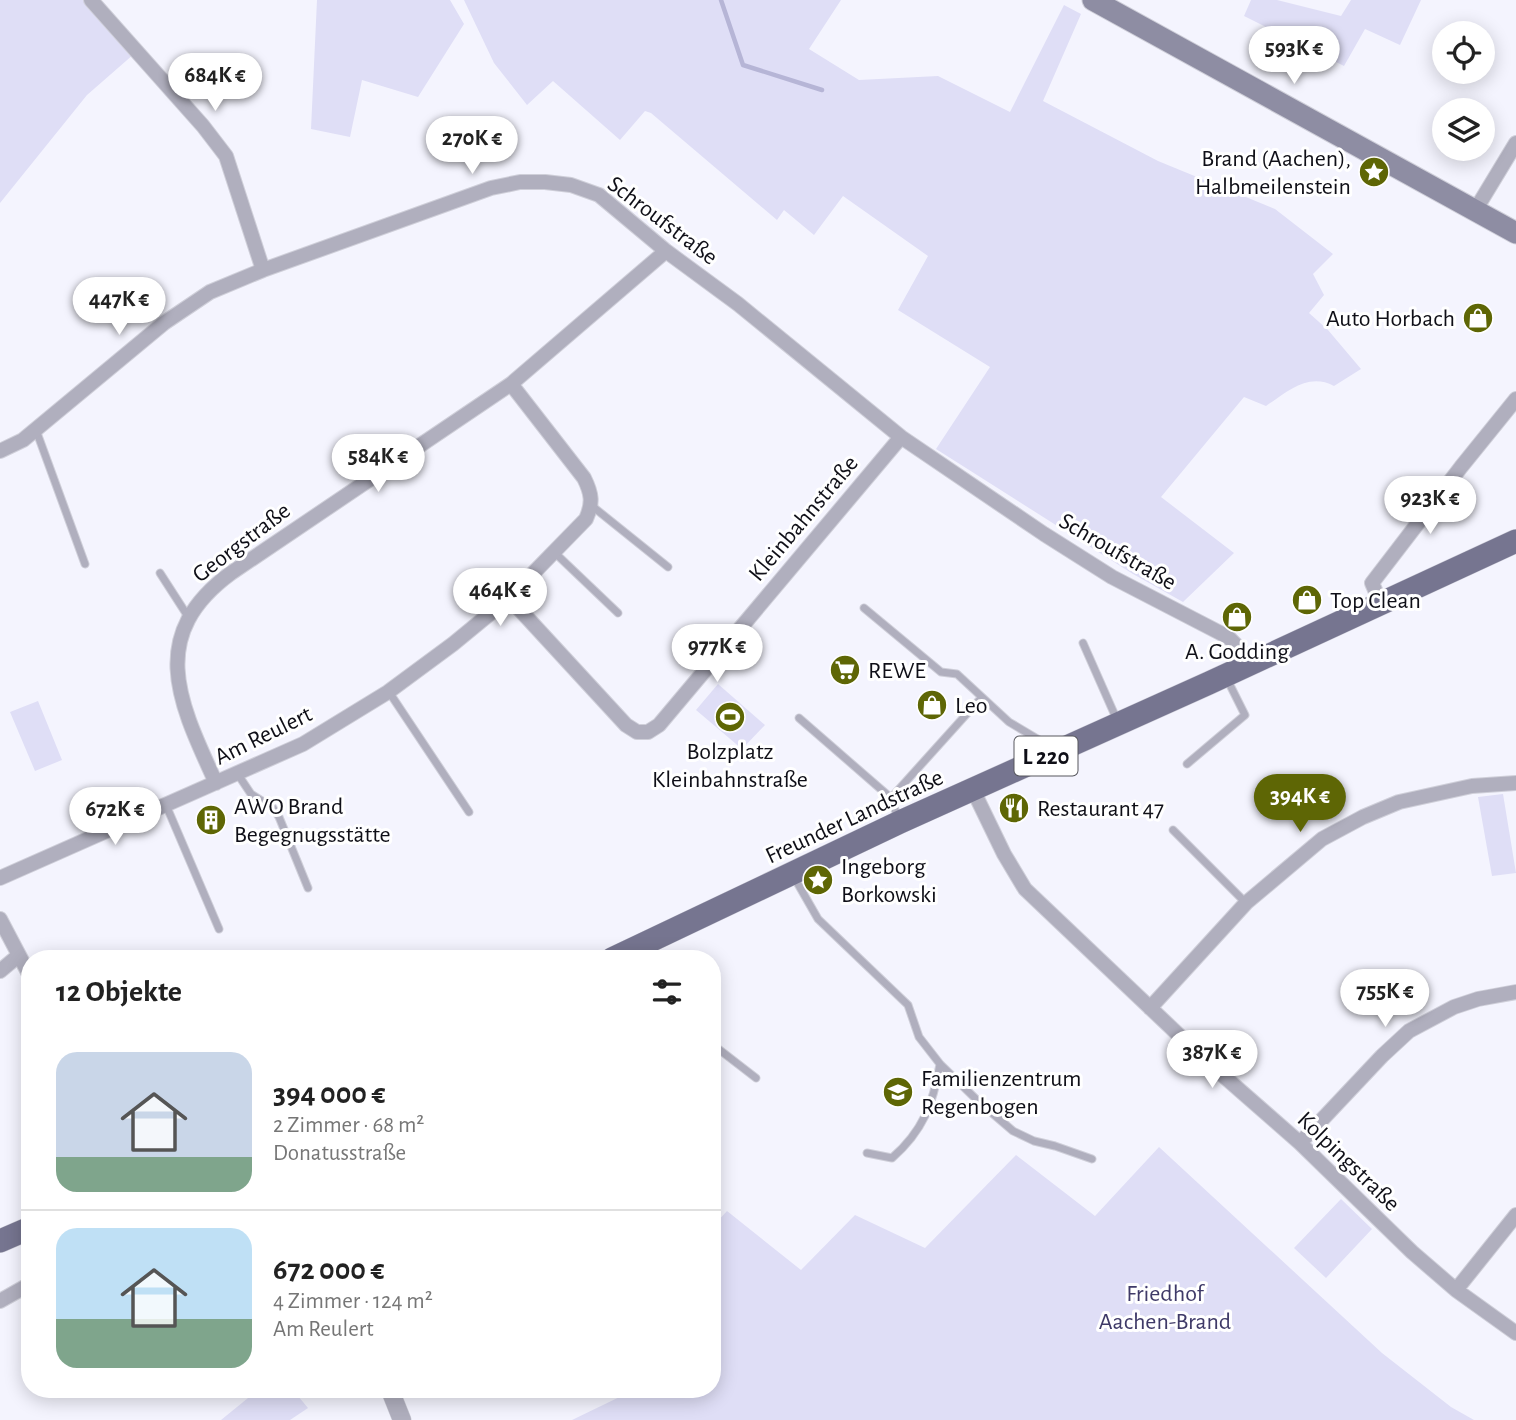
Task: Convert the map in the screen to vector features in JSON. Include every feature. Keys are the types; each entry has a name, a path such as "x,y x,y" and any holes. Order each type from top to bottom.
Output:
{"main road":[{"path":"1103,2 1516,233"},
{"name":"Freunder Landstraße","path":"639,950 900,822 1516,541"},
{"path":"0,1241 21,1232"}],"street":[{"path":"91,0 203,126 226,156 262,270"},
{"path":"1476,209 1516,143"},
{"name":"Schroufstraße","path":"0,451 23,440 164,323 210,292 262,270 491,188 520,182 571,186 598,195 666,251 738,304 901,437 1101,570 1228,637 1240,649 1248,665"},
{"name":"Georgstraße","path":"216,783 193,734 177,674 179,642 202,597 231,573 511,384 666,251"},
{"path":"511,384 584,478 590,491 592,506"},
{"path":"1381,604 1372,583 1516,399"},
{"name":"Kleinbahnstraße","path":"509,598 626,725 636,732 648,732 659,725 710,666 901,437"},
{"name":"Am Reulert","path":"0,878 303,744 388,692 509,598 586,519 592,506"},
{"path":"1150,1008 1245,904 1322,839 1399,802 1487,784 1516,783"},
{"name":"Kolpingstraße","path":"973,790 1004,854 1025,889 1203,1058 1300,1143 1383,1226 1456,1290 1516,1333"},
{"path":"0,919 21,962"},
{"path":"0,971 18,957"},
{"path":"1300,1143 1409,1031 1454,1007 1516,992"},
{"path":"1456,1290 1516,1216"},
{"path":"0,1301 21,1289"},
{"path":"393,1398 402,1420"}],"lane":[{"path":"36,429 85,564"},
{"path":"592,506 668,567"},
{"path":"554,552 618,613"},
{"path":"160,573 189,618"},
{"path":"864,608 941,672 957,674 1009,722 1041,741 1053,753"},
{"path":"1083,643 1118,724"},
{"path":"1187,764 1245,715 1226,675"},
{"path":"388,692 469,813"},
{"path":"891,798 982,697"},
{"path":"799,718 891,798 900,822"},
{"path":"237,774 251,794 273,808 279,817 308,888"},
{"path":"166,805 219,929"},
{"path":"1173,830 1245,904"},
{"path":"792,873 818,919 908,1005 919,1037 940,1064 1013,1131 1034,1141 1092,1159"},
{"path":"721,1051 756,1078"},
{"path":"867,1153 892,1158 909,1143 924,1120 934,1094 940,1064"}],"green space":[{"path":"0,0 86,0 134,54 87,95 0,203"},
{"path":"317,0 450,0 464,24 418,97 362,80 350,137 311,129"},
{"path":"464,0 841,0 809,49 859,80 938,76 1010,112 1064,5 1081,14 1043,101 1158,161 1275,209 1333,254 1313,274 1324,295 1309,313 1328,330 1361,369 1334,386 1324,382 1307,382 1266,406 1244,397 1161,497 1234,553 1183,602 1133,574 936,449 990,367 898,310 928,256 843,196 814,235 784,210 777,220 651,113 645,111 620,140 553,81 527,105 494,63"},
{"path":"1251,0 1277,0 1341,16 1351,0 1421,0 1400,45 1365,29 1344,66 1244,16"},
{"name":"Bolzplatz Kleinbahnstraße","path":"718,684 765,725 742,749 696,710"},
{"path":"38,701 62,760 35,771 10,712"},
{"path":"1503,794 1516,873 1492,876 1478,797"},
{"name":"Friedhof Aachen-Brand","path":"1159,1147 1382,1353 1451,1407 1474,1420 572,1420 617,1398 721,1398 721,1217 727,1211 801,1270 855,1215 925,1248 1016,1155 1095,1216"},
{"path":"1341,1199 1372,1229 1326,1278 1294,1248"},
{"path":"248,1398 300,1398 308,1408 290,1420 221,1420"}],"waterway":[{"path":"721,0 743,65 822,90"}],"place":[{"name":"Brand (Aachen), Halbmeilenstein","path":"1374,172"},
{"name":"Auto Horbach","path":"1478,318"},
{"name":"Top Clean","path":"1307,600"},
{"name":"A. Godding","path":"1237,617"},
{"name":"REWE","path":"845,670"},
{"name":"Leo","path":"932,705"},
{"name":"Bolzplatz Kleinbahnstraße","path":"730,717"},
{"name":"Restaurant 47","path":"1014,808"},
{"name":"AWO Brand Begegnugsstätte","path":"211,820"},
{"name":"Ingeborg Borkowski","path":"818,880"},
{"name":"Familienzentrum Regenbogen","path":"898,1092"}]}
